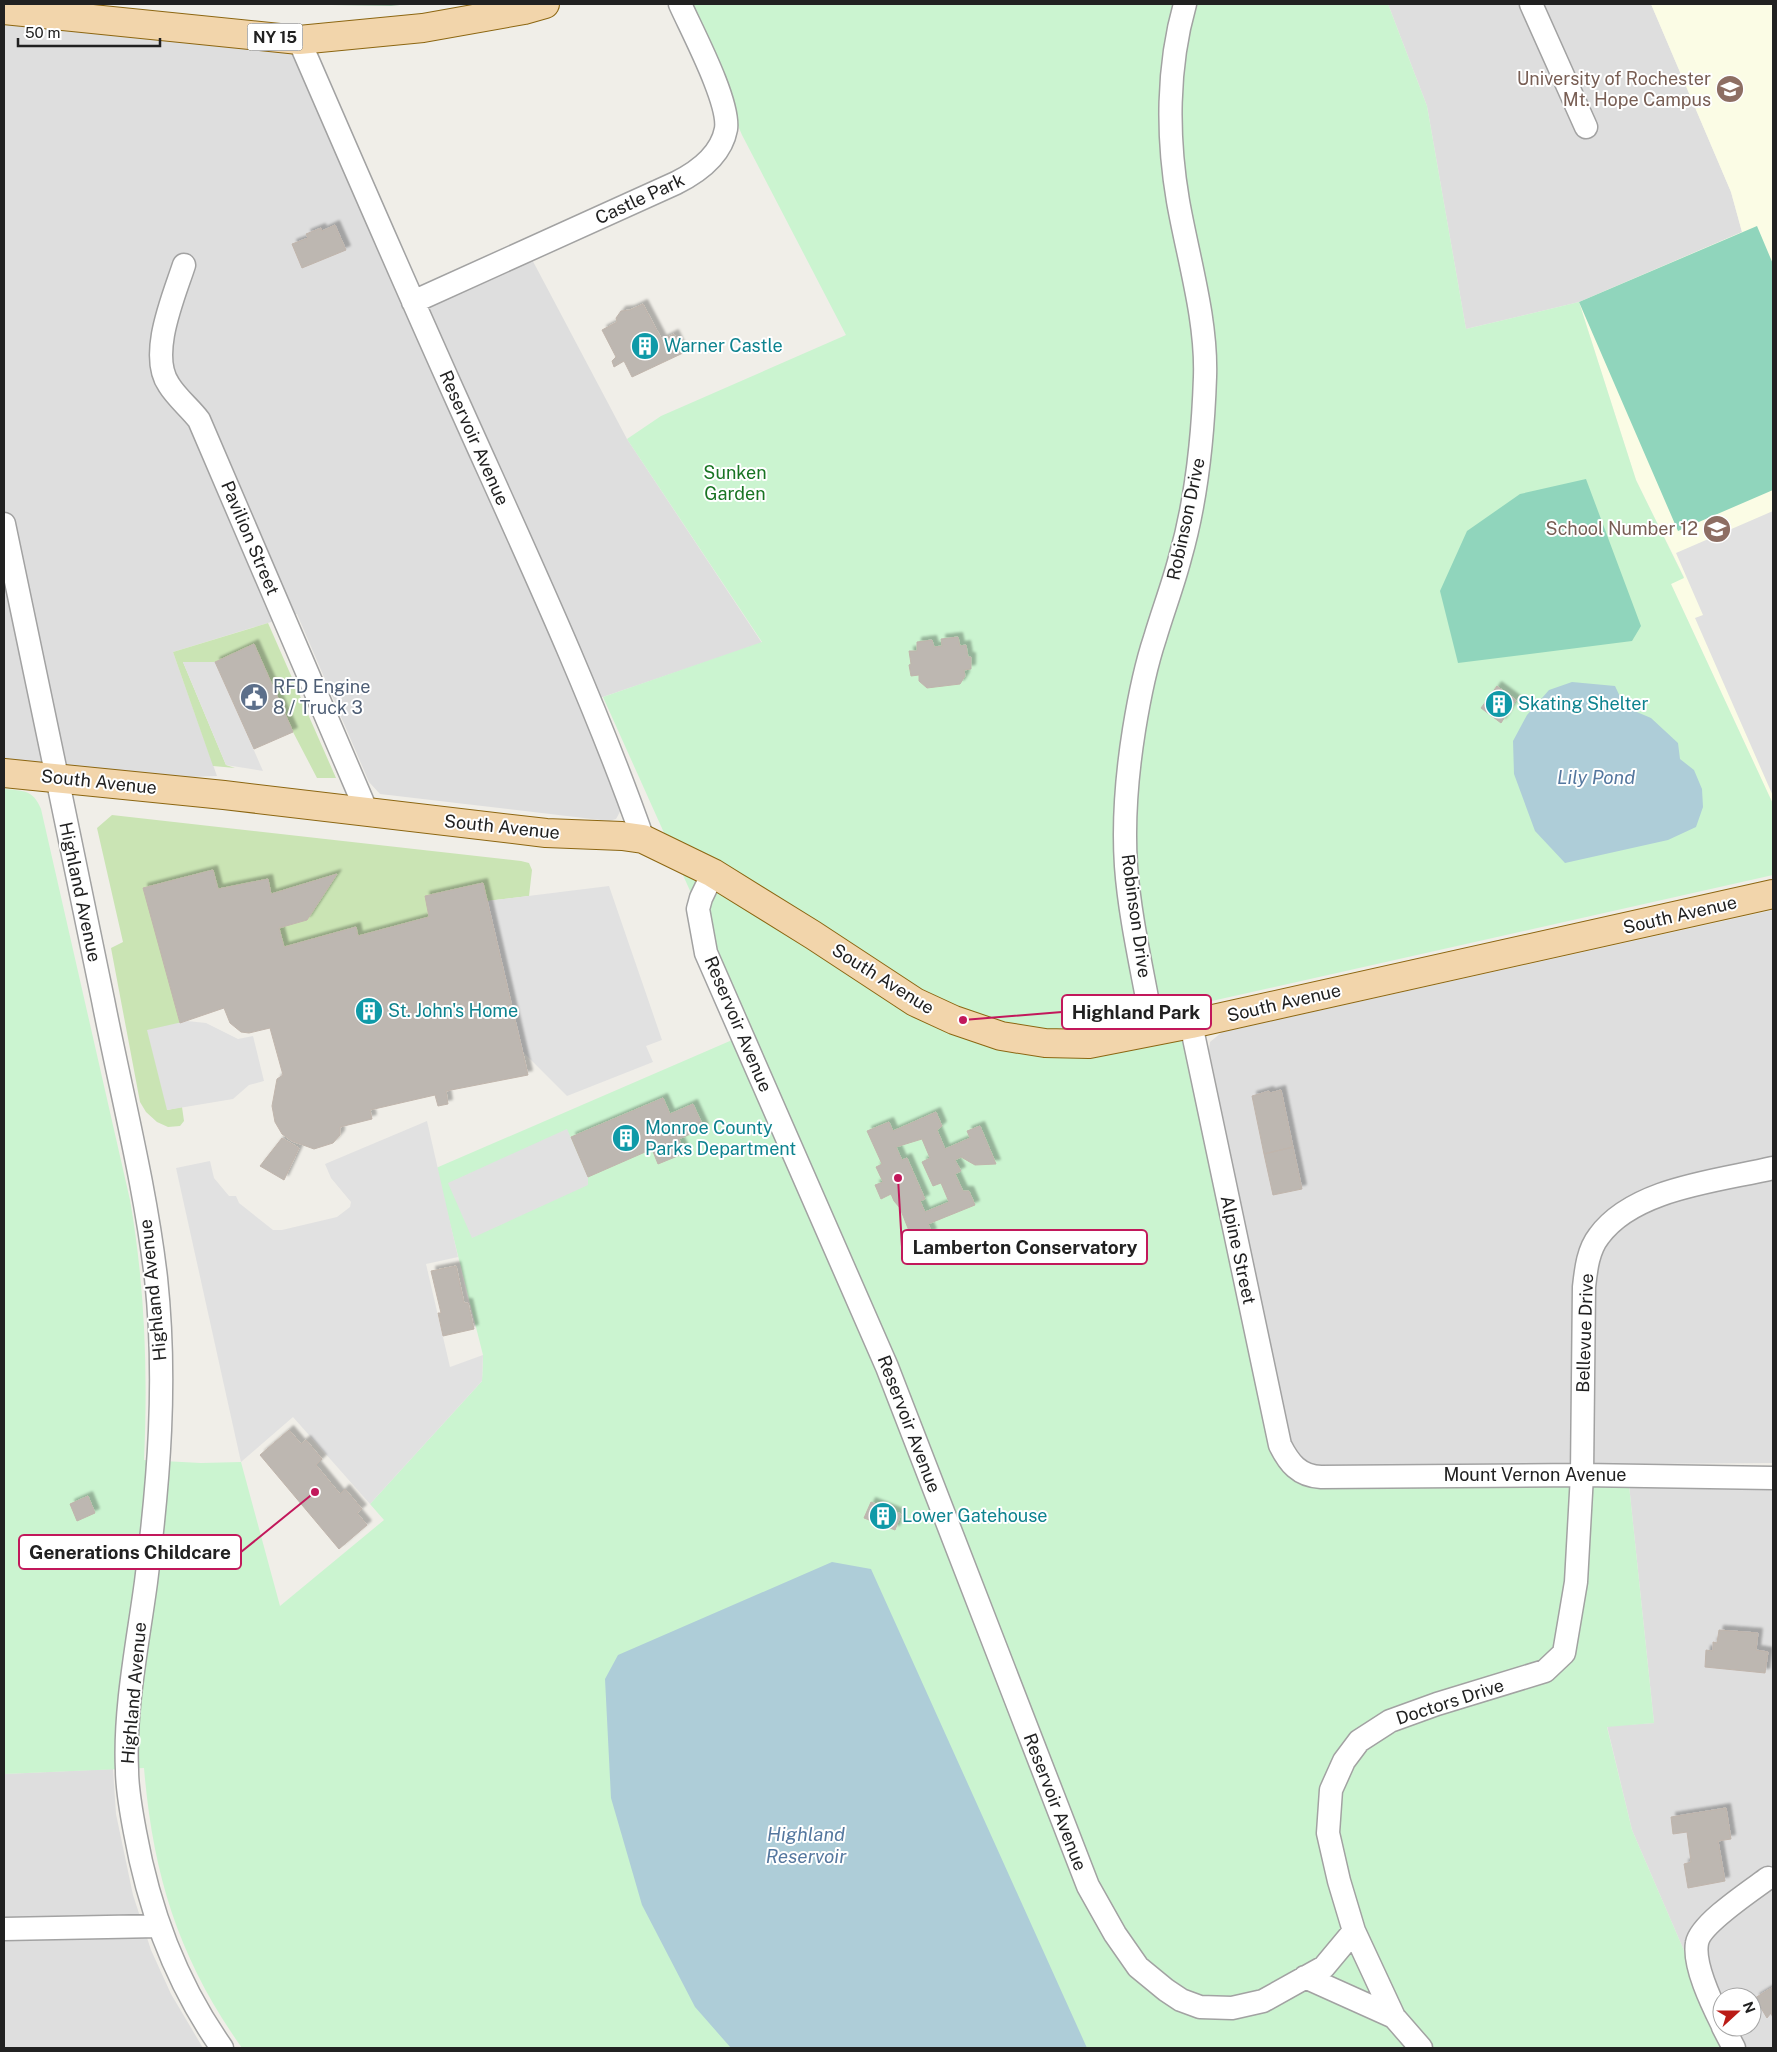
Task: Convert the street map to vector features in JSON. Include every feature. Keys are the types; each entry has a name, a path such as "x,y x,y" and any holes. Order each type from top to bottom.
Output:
{"main road":[{"name":"NY 15","path":"4,10 298,40 423,28 524,10 545,4"},
{"name":"South Avenue","path":"4,773 58,777 546,833 622,836 643,839 713,873 813,934 915,1002 954,1020 1001,1036 1045,1043 1089,1044 1191,1024 1773,894"}],"street":[{"name":"Castle Park","path":"412,302 676,183 695,173 708,162 719,146 726,129 725,112 720,92 680,4"},
{"name":"Robinson Drive","path":"1153,1031 1126,866 1126,828 1128,778 1142,688 1154,640 1181,557 1203,436 1205,372 1200,320 1175,177 1171,111 1176,43 1185,4"},
{"path":"1532,4 1586,127"},
{"name":"Reservoir Avenue","path":"298,40 412,302 543,591 630,802 643,839"},
{"name":"Pavilion Street","path":"184,265 164,330 161,349 162,366 168,384 199,420 367,812"},
{"name":"Highland Avenue","path":"4,524 58,777 146,1214 155,1275 161,1341 160,1461 130,1706 126,1769 138,1849 158,1926 190,1996 222,2048"},
{"name":"Reservoir Avenue","path":"713,873 698,909 706,953 887,1367 1088,1886 1115,1934 1138,1967 1161,1987 1181,2000 1200,2007 1232,2008 1263,2001 1324,1967 1354,1931"},
{"name":"Alpine Street","path":"1191,1024 1280,1445 1285,1456 1297,1470"},
{"name":"Bellevue Drive","path":"1582,1475 1584,1286 1588,1260 1598,1237 1616,1217 1639,1202 1666,1192 1773,1168"},
{"name":"Mount Vernon Avenue","path":"1297,1470 1312,1477 1582,1475 1773,1478"},
{"name":"Doctors Drive","path":"1394,2017 1354,1931 1339,1881 1328,1833 1331,1790 1344,1761 1358,1741 1390,1721 1437,1704 1496,1688 1545,1671 1564,1653 1576,1582 1582,1475"},
{"path":"1712,2001 1700,1966 1697,1942 1708,1925 1768,1878"},
{"path":"4,1929 158,1926"},
{"path":"1305,1977 1394,2017 1421,2048"}],"shaded area":[{"path":"272,4 409,4 391,6"},
{"path":"1388,4 1651,4 1731,192 1742,232 1579,302 1466,329 1427,106"},
{"name":"School Number 12","path":"1651,4 1773,4 1773,804 1671,584 1684,577 1636,480 1579,302 1742,232 1731,192"},
{"path":"4,10 299,40 412,302 527,250 627,439 762,643 582,704 621,810 616,819 609,821 380,794 369,782 297,614 173,652 217,776 90,781 4,773"},
{"path":"1773,511 1773,796 1695,618 1703,615 1676,553"},
{"path":"183,662 215,662 263,771 226,765"},
{"path":"609,886 662,1040 646,1046 653,1062 567,1096 523,1052 487,901"},
{"path":"1773,910 1773,1463 1322,1466 1308,1463 1297,1455 1292,1446 1209,1050 1210,1042 1222,1032"},
{"path":"187,1021 206,1023 238,1039 253,1036 264,1081 249,1085 233,1099 167,1110 147,1030"},
{"path":"427,1121 458,1257 426,1264 450,1367 483,1355 482,1381 370,1504 293,1417 241,1462 176,1168 210,1161 214,1178 229,1196 236,1196 239,1203 273,1230 282,1230 337,1217 350,1207 351,1202 331,1178 325,1164"},
{"path":"567,1129 588,1177 588,1185 472,1238 448,1183"},
{"path":"1629,1485 1773,1485 1773,2048 1726,2048 1721,2037 1762,2037 1762,1987 1712,1987 1712,2016 1632,1830 1607,1726 1654,1723"},
{"path":"113,1769 116,1814 133,1895 151,1950 171,1994 203,2048 4,2048 4,1774"}],"green space":[{"name":"Sunken Garden","path":"686,4 1388,4 1427,106 1466,329 1579,302 1636,480 1684,578 1671,584 1773,804 1773,875 1176,1009 1271,1448 1284,1471 1629,1485 1654,1723 1607,1727 1632,1830 1712,2016 1712,2037 1721,2037 1726,2048 242,2048 201,1982 173,1915 162,1881 154,1845 144,1768 4,1774 4,789 31,794 41,809 130,1200 139,1265 144,1329 146,1394 144,1460 201,1463 241,1462 280,1606 384,1520 370,1504 482,1381 483,1355 436,1168 753,1031 603,697 762,642 627,439 661,416 846,335 742,135"},
{"name":"School Number 12","path":"1757,226 1773,264 1773,490 1678,531 1579,302"},
{"path":"1586,479 1641,626 1632,641 1458,663 1440,591 1467,531 1520,494"},
{"path":"268,623 336,778 317,778 293,732 254,645 215,662 183,662 226,765 235,768 213,766 173,652"},
{"path":"112,815 521,861 529,863 532,870 529,896 487,901 483,883 426,896 429,917 358,936 356,927 284,947 279,928 307,920 337,874 271,894 268,879 218,889 213,870 144,888 180,1023 167,1110 182,1107 184,1121 180,1126 168,1127 157,1122 146,1112 140,1102 111,948 123,942 97,828"}],"water":[{"name":"Lily Pond","path":"1572,682 1615,686 1625,707 1651,718 1678,743 1680,759 1694,770 1702,789 1703,807 1696,827 1668,840 1565,863 1535,831 1514,774 1513,741 1527,715 1549,690"},
{"name":"Highland Reservoir","path":"832,1562 871,1569 1087,2048 731,2048 695,2007 642,1905 611,1798 605,1679 618,1655"}],"building":[{"path":"335,225 346,250 302,268 292,244 308,238 306,234 321,228 322,231"},
{"name":"Warner Castle","path":"643,304 662,340 674,334 683,353 632,377 624,361 614,367 612,361 616,357 602,330 617,322 616,318 621,311 630,310"},
{"path":"958,637 960,646 966,645 968,657 971,657 971,669 964,670 965,676 960,684 927,688 919,681 919,675 911,676 909,651 917,651 917,642 932,640 934,647 942,646 941,639"},
{"name":"RFD Engine 8 / Truck 3","path":"254,644 293,732 254,749 215,662"},
{"name":"Skating Shelter","path":"1497,686 1516,700 1501,723 1481,708"},
{"name":"St. John's Home","path":"213,870 218,889 268,879 271,894 337,874 307,920 279,928 284,947 356,927 358,936 429,917 425,896 483,883 528,1075 446,1091 448,1104 438,1106 435,1095 370,1110 372,1119 340,1127 340,1135 333,1143 314,1149 292,1141 282,1134 275,1122 272,1106 277,1079 283,1075 270,1028 249,1033 241,1032 230,1023 224,1008 180,1023 143,888"},
{"path":"1281,1090 1293,1147 1264,1154 1252,1096"},
{"name":"Monroe County Parks Department","path":"663,1098 670,1114 693,1104 704,1128 679,1139 685,1153 658,1164 652,1149 588,1177 571,1137"},
{"path":"936,1112 942,1126 937,1130 945,1149 970,1138 967,1131 980,1126 996,1164 975,1165 961,1157 955,1160 961,1171 955,1174 963,1191 969,1191 975,1205 928,1224 932,1233 913,1241 900,1208 891,1194 881,1199 875,1185 883,1182 876,1167 882,1164 867,1131 889,1122 893,1131","holes":["922,1139 930,1158 922,1162 933,1186 941,1183 949,1202 925,1212 920,1201 925,1199 907,1158 902,1160 896,1147"]},
{"path":"282,1138 299,1148 284,1180 260,1166"},
{"path":"1293,1147 1302,1189 1273,1195 1264,1154"},
{"path":"456,1266 464,1303 468,1303 474,1329 443,1336 438,1313 441,1313 431,1271"},
{"path":"289,1430 301,1444 306,1440 322,1459 316,1465 340,1494 345,1489 362,1509 357,1513 367,1525 339,1549 260,1455"},
{"path":"88,1496 95,1513 77,1521 70,1504"},
{"name":"Lower Gatehouse","path":"871,1502 901,1514 895,1530 864,1518"},
{"path":"1719,1630 1758,1633 1756,1650 1768,1652 1765,1673 1705,1667 1706,1650 1713,1651 1713,1642 1717,1643"},
{"path":"1726,1808 1731,1839 1718,1841 1725,1881 1688,1888 1684,1864 1691,1862 1687,1832 1673,1834 1671,1817"},
{"path":"1773,1987 1773,2018 1771,2013 1767,2018 1762,2010 1762,1994"}],"place":[{"name":"University of Rochester Mt. Hope Campus","path":"1730,89"},
{"name":"Warner Castle","path":"645,346"},
{"name":"School Number 12","path":"1717,529"},
{"name":"RFD Engine 8 / Truck 3","path":"254,697"},
{"name":"Skating Shelter","path":"1499,704"},
{"name":"St. John's Home","path":"369,1011"},
{"name":"Highland Park","path":"963,1020"},
{"name":"Monroe County Parks Department","path":"626,1138"},
{"name":"Lamberton Conservatory","path":"898,1178"},
{"name":"Generations Childcare","path":"315,1492"},
{"name":"Lower Gatehouse","path":"883,1516"}]}
